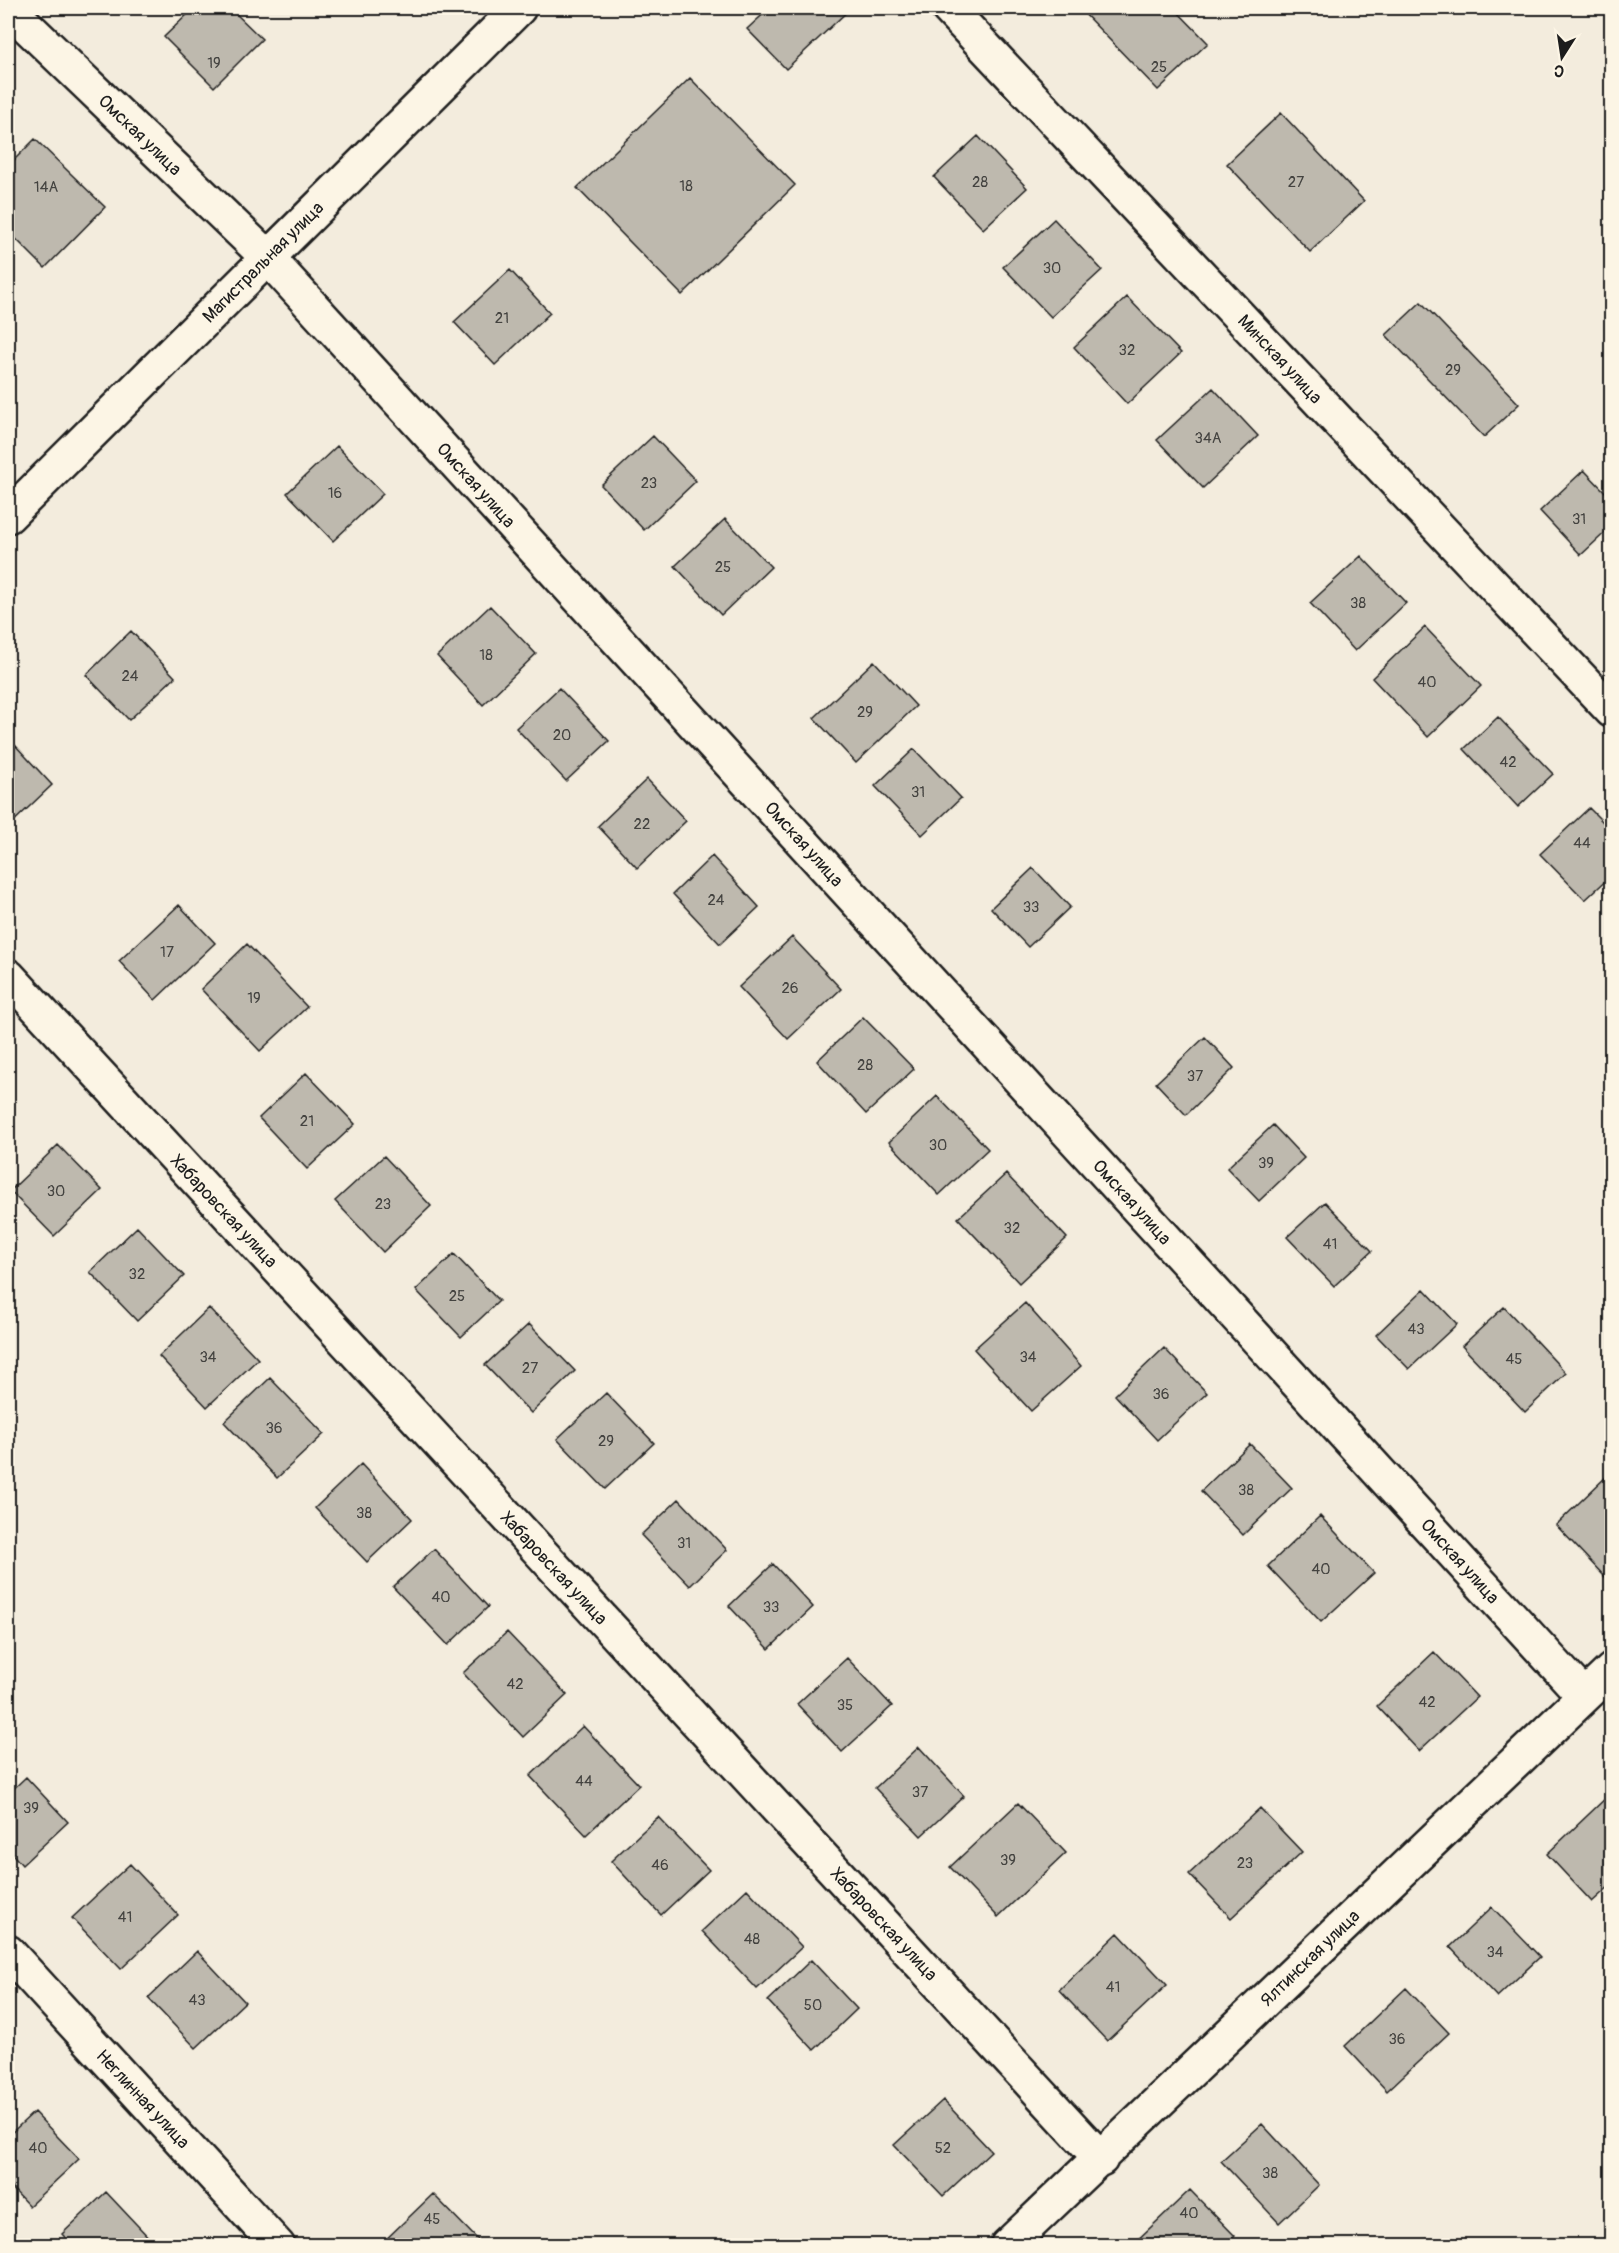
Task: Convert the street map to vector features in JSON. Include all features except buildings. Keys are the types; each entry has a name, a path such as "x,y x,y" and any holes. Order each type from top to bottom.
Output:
{"street":[{"name":"Омская улица","path":"8,8 268,258 1584,1696"},
{"name":"Магистральная улица","path":"8,516 519,8"},
{"name":"Минская улица","path":"948,8 1611,711"},
{"name":"Хабаровская улица","path":"8,976 1101,2159"},
{"name":"Ялтинская улица","path":"1007,2246 1101,2159 1611,1670"},
{"name":"Неглинная улица","path":"8,1952 278,2246"}]}
